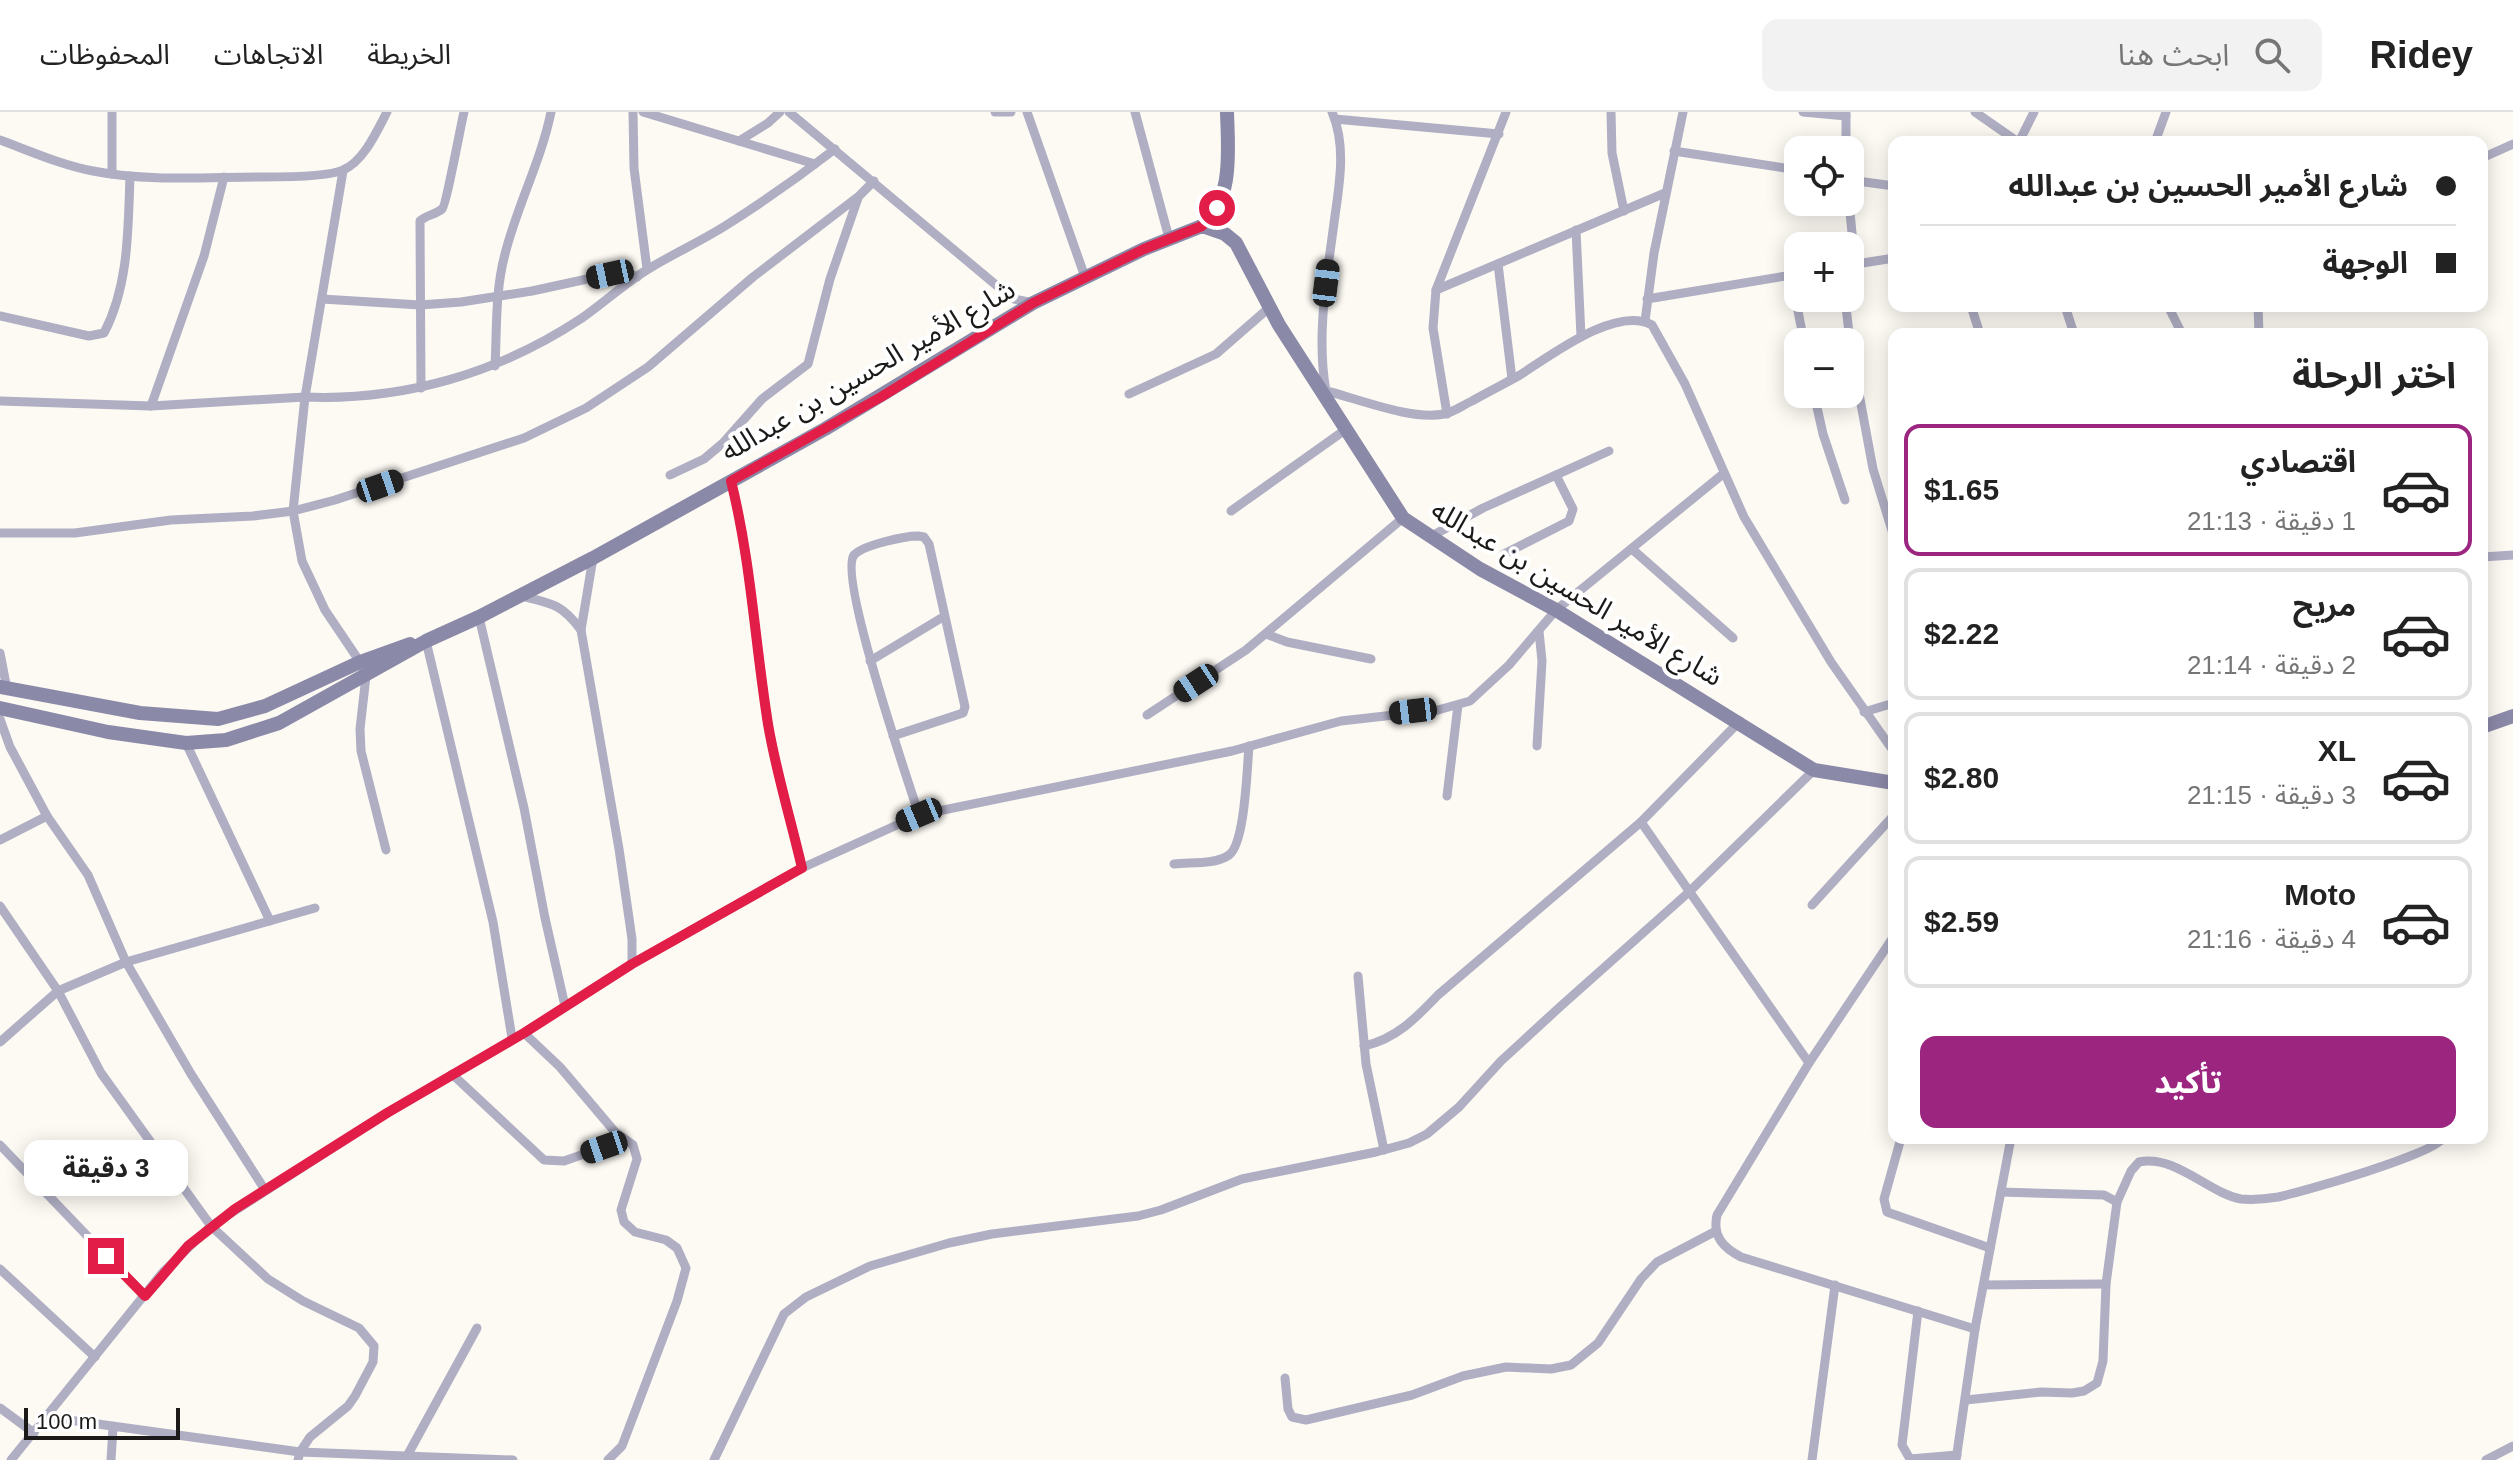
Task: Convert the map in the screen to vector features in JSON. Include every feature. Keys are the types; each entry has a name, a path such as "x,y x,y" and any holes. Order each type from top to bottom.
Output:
{"street":[{"path":"112,112 112,174"},
{"path":"0,140 66,164 112,174 287,176 343,171 371,141 387,112"},
{"path":"421,388 420,221 443,209 446,202 464,112"},
{"path":"495,366 496,297 505,253 547,134 551,112"},
{"path":"633,112 634,168 647,269"},
{"path":"643,112 664,115 815,164"},
{"path":"739,141 780,112"},
{"path":"789,112 1002,290 1014,299 1033,303"},
{"path":"995,112 1011,112"},
{"path":"1027,112 1085,277"},
{"path":"1135,112 1169,238"},
{"path":"1202,226 1217,208 1223,190 1228,158 1227,112"},
{"path":"1447,414 1433,328 1436,290 1506,112"},
{"path":"1611,112 1612,153 1624,211"},
{"path":"1645,321 1665,193 1683,112"},
{"path":"1803,112 1846,114 1846,136"},
{"path":"1975,112 2010,136"},
{"path":"2022,136 2034,112"},
{"path":"2157,136 2166,112"},
{"path":"1499,134 1333,116 1341,166 1326,283 1322,390 1416,413 1447,414 1512,379 1581,336 1607,326 1645,321 1657,330 1685,384 1744,517 1799,612 1888,744"},
{"path":"2488,155 2513,144"},
{"path":"0,401 151,406 330,398 421,388 451,381 495,366 548,339 647,269 725,226 835,149"},
{"path":"1674,151 1784,168"},
{"path":"343,171 305,397 293,511 302,561 325,610 363,669 361,751 386,850"},
{"path":"0,316 89,336 104,333 123,273 130,176"},
{"path":"151,406 204,256 224,177"},
{"path":"0,533 75,533 171,520 293,511 365,491 524,438 586,408 648,367 753,277 859,196 874,181"},
{"path":"1864,182 1888,185"},
{"path":"1436,290 1665,193"},
{"path":"670,475 704,459 723,443 762,399 808,364 830,279 859,196"},
{"name":"شارع الأمير الحسين بن عبدالله","path":"4,688 140,713 218,719 251,711 363,669 479,617 593,558 881,397 1033,303 1169,238 1202,226 1225,234 1236,243 1270,307 1403,518 1480,569 1556,610 1740,721 1814,770 1888,782"},
{"path":"1576,230 1581,336"},
{"path":"1864,263 1888,259"},
{"path":"1498,264 1512,379"},
{"path":"322,299 420,305 496,297 624,271 637,277"},
{"path":"1647,299 1784,276"},
{"path":"1129,394 1216,354 1270,307"},
{"path":"1817,408 1845,500"},
{"path":"1862,408 1873,469 1888,518"},
{"path":"1231,511 1345,430"},
{"path":"1430,537 1483,508 1609,451"},
{"path":"11,1460 163,1272 211,1226 632,964 802,868 919,815 1249,746 1341,721 1470,701 1489,685 1556,610 1723,474"},
{"path":"1504,554 1569,521 1573,509 1556,475"},
{"path":"731,481 755,612 768,725 802,868"},
{"path":"1147,715 1266,634 1403,518"},
{"path":"893,736 963,713 965,699 943,617 929,544 924,537 908,536 857,552 851,562 870,661 893,736 919,815"},
{"path":"1632,549 1733,638"},
{"path":"2488,557 2513,555"},
{"path":"593,558 581,630 619,849 632,939 632,964"},
{"path":"519,595 567,611 581,630"},
{"path":"479,617 524,808 565,1006"},
{"path":"870,661 943,617"},
{"path":"1537,746 1542,661 1539,631"},
{"path":"1266,634 1287,642 1371,659"},
{"path":"426,641 493,922 512,1038"},
{"path":"0,653 4,688"},
{"name":"شارع الأمير الحسين بن عبدالله","path":"0,708 108,732 186,743 226,740 279,723 363,669"},
{"path":"1447,796 1458,705"},
{"path":"1864,712 1888,705"},
{"path":"2488,725 2513,716"},
{"path":"0,719 10,747 47,816 88,875 126,962 191,1074 265,1190"},
{"path":"1364,1046 1385,1039 1408,1025 1438,995 1641,822 1740,721"},
{"path":"186,743 270,921"},
{"path":"1174,864 1222,859 1232,853 1238,839 1249,746"},
{"path":"714,1460 784,1314 806,1297 847,1276 903,1255 992,1234 1138,1216 1242,1179 1409,1143 1446,1120 1501,1061 1689,892 1814,770"},
{"path":"0,840 47,816"},
{"path":"1641,822 1809,1063"},
{"path":"1812,905 1888,822"},
{"path":"0,906 58,991 101,1073 211,1226 268,1279 303,1301 359,1328 374,1346 373,1362 355,1396 348,1406 310,1437 299,1456"},
{"path":"0,1042 58,991 126,962 315,908"},
{"path":"1888,945 1809,1063 1717,1215 1716,1231 1723,1245 1741,1257 1975,1329"},
{"path":"1358,976 1364,1046 1384,1150"},
{"path":"524,1033 560,1067 624,1140 633,1145 637,1153 621,1210 624,1222 635,1232 666,1240 677,1248 686,1268 680,1293 622,1446 608,1460"},
{"path":"452,1074 544,1160 564,1161 624,1140"},
{"path":"1899,1144 1884,1199 1887,1212 1990,1248"},
{"path":"1918,1311 1902,1445 1910,1459 1956,1458 1975,1329 2010,1144"},
{"path":"1966,1400 2025,1393 2072,1393 2092,1387 2102,1370 2106,1284 2117,1202 2135,1165 2143,1161 2163,1164 2196,1177 2228,1196 2258,1199 2279,1197 2378,1167 2440,1144"},
{"path":"0,1145 145,1296"},
{"path":"2001,1192 2104,1195 2117,1202"},
{"path":"1285,1378 1288,1409 1292,1417 1306,1420 1412,1395 1463,1376 1506,1367 1551,1369 1571,1365 1598,1343 1641,1279 1657,1262 1716,1231"},
{"path":"0,1269 95,1357"},
{"path":"1984,1285 2106,1284"},
{"path":"1812,1460 1835,1285"},
{"path":"407,1456 477,1328"},
{"path":"0,1408 34,1433"},
{"path":"47,1417 176,1434 299,1456 511,1460"},
{"path":"111,1460 113,1428"},
{"path":"2486,1460 2513,1446"}],"route":[{"path":"106,1256 145,1296 188,1246 235,1209 632,964 802,868 768,725 755,612 731,481 881,397 1033,303 1144,249 1202,226 1217,208"}]}
